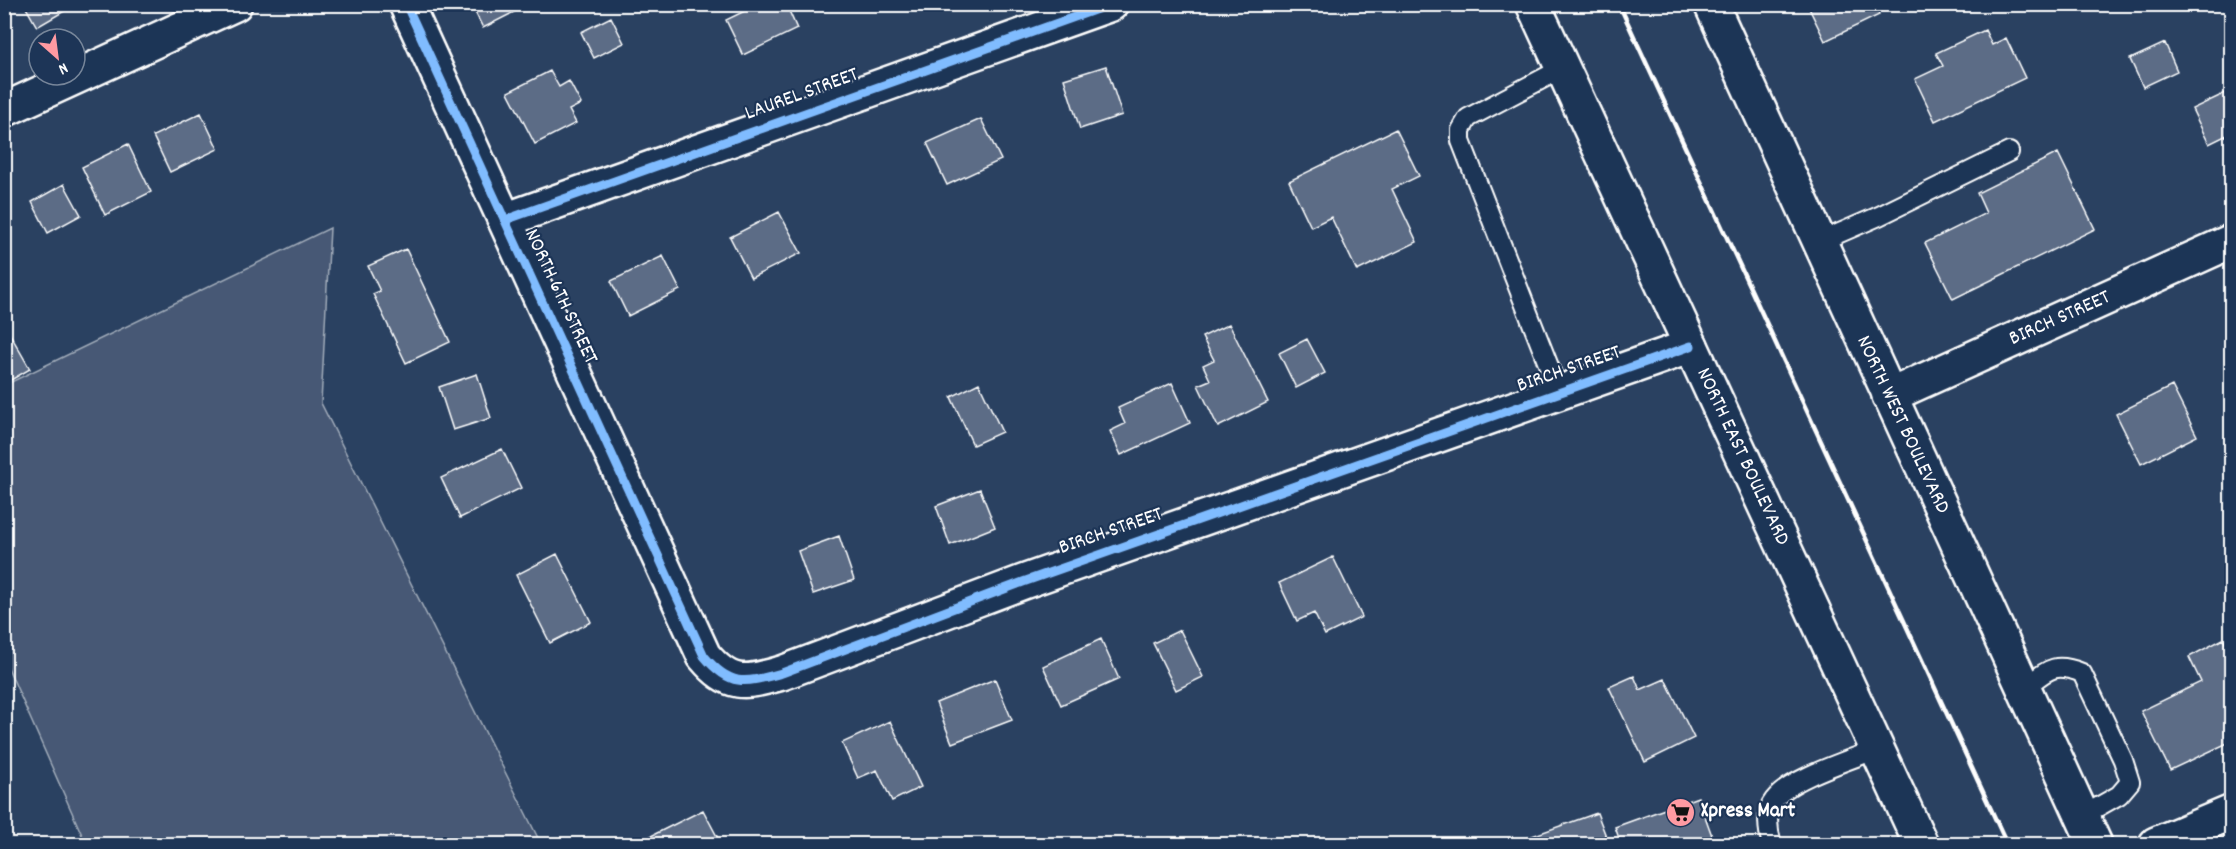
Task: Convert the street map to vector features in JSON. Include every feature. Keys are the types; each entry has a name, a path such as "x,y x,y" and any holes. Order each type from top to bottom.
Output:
{"street":[{"path":"4,110 235,4"},
{"name":"NORTH 6TH STREET","path":"406,4 636,507"},
{"name":"LAUREL STREET","path":"505,220 1111,4"},
{"name":"NORTH EAST BOULEVARD","path":"1533,4 1921,844"},
{"name":"NORTH WEST BOULEVARD","path":"1711,4 2088,830"},
{"name":"BIRCH STREET","path":"1889,396 2232,241"},
{"name":"BIRCH STREET","path":"636,507 704,656 717,672 726,677 750,681 782,673 1023,582 1691,346"},
{"path":"2156,844 2232,812"}],"lane":[{"path":"1559,393 1461,141 1461,130 1468,118 1563,68"},
{"path":"1819,242 1879,216 2010,152"},
{"path":"2023,689 2049,670 2064,666 2082,672 2123,760 2130,782 2088,830"},
{"path":"1772,844 1767,830 1772,802 1787,786 1877,749"}],"shaded area":[{"path":"330,228 321,403 541,844 86,844 5,661 5,385"}],"building":[{"path":"24,4 72,4 73,6 37,27"},
{"path":"471,4 520,4 522,8 483,28"},
{"path":"759,4 786,4 797,29 743,55 726,20"},
{"path":"1807,4 1873,4 1879,15 1825,41"},
{"path":"611,17 624,43 594,58 581,32"},
{"path":"1985,30 1992,45 2006,38 2025,78 1935,121 1915,79 1943,66 1936,53"},
{"path":"2165,43 2177,71 2143,87 2130,59"},
{"path":"1106,66 1122,115 1080,129 1064,79"},
{"path":"550,71 559,87 569,81 581,104 569,110 576,123 535,144 508,92"},
{"path":"2232,90 2232,144 2227,135 2209,144 2192,109"},
{"path":"201,113 218,149 170,172 153,136"},
{"path":"981,119 1001,160 947,185 927,143"},
{"path":"1396,129 1419,176 1392,189 1417,242 1357,271 1331,217 1311,227 1289,181"},
{"path":"128,144 151,192 105,215 82,167"},
{"path":"2058,153 2095,229 1953,299 1925,243 1986,213 1977,193"},
{"path":"64,184 81,215 48,233 32,202"},
{"path":"779,212 801,253 751,278 730,237"},
{"path":"406,249 450,342 406,363 373,294 380,291 368,266"},
{"path":"663,256 680,290 628,316 611,281"},
{"path":"1229,324 1268,402 1218,427 1198,385 1210,380 1203,365 1214,360 1202,337"},
{"path":"6,327 30,369 4,384 4,328"},
{"path":"1307,339 1325,373 1296,388 1279,353"},
{"path":"477,374 491,418 453,430 439,387"},
{"path":"979,383 1002,432 973,445 951,397"},
{"path":"1172,383 1190,423 1121,455 1110,431 1125,424 1118,408"},
{"path":"2172,386 2197,436 2141,464 2116,414"},
{"path":"502,449 521,488 460,518 441,478"},
{"path":"980,489 995,527 950,545 936,506"},
{"path":"839,536 854,580 813,594 798,551"},
{"path":"557,554 591,622 550,643 516,575"},
{"path":"1333,557 1362,617 1325,635 1314,613 1297,621 1279,583"},
{"path":"1180,630 1203,677 1176,690 1153,643"},
{"path":"1101,639 1119,679 1061,705 1043,666"},
{"path":"2223,639 2232,656 2232,741 2170,770 2141,711 2201,682 2189,657"},
{"path":"1634,676 1640,690 1665,679 1694,738 1645,762 1609,687"},
{"path":"995,679 1012,720 952,743 936,703"},
{"path":"890,721 921,787 892,801 877,770 858,778 842,743"},
{"name":"Xpress Mart","path":"1698,797 1715,844 1621,844 1615,827"},
{"path":"703,810 721,844 635,844"},
{"path":"1597,813 1609,844 1509,844"}],"railway":[{"path":"1619,4 2007,844"}],"cycle path":[{"path":"406,4 704,656 722,674 731,678 748,680 782,673 1023,582 1691,346"},
{"path":"505,220 1111,4"}],"place":[{"name":"Xpress Mart","path":"1680,812"}]}
